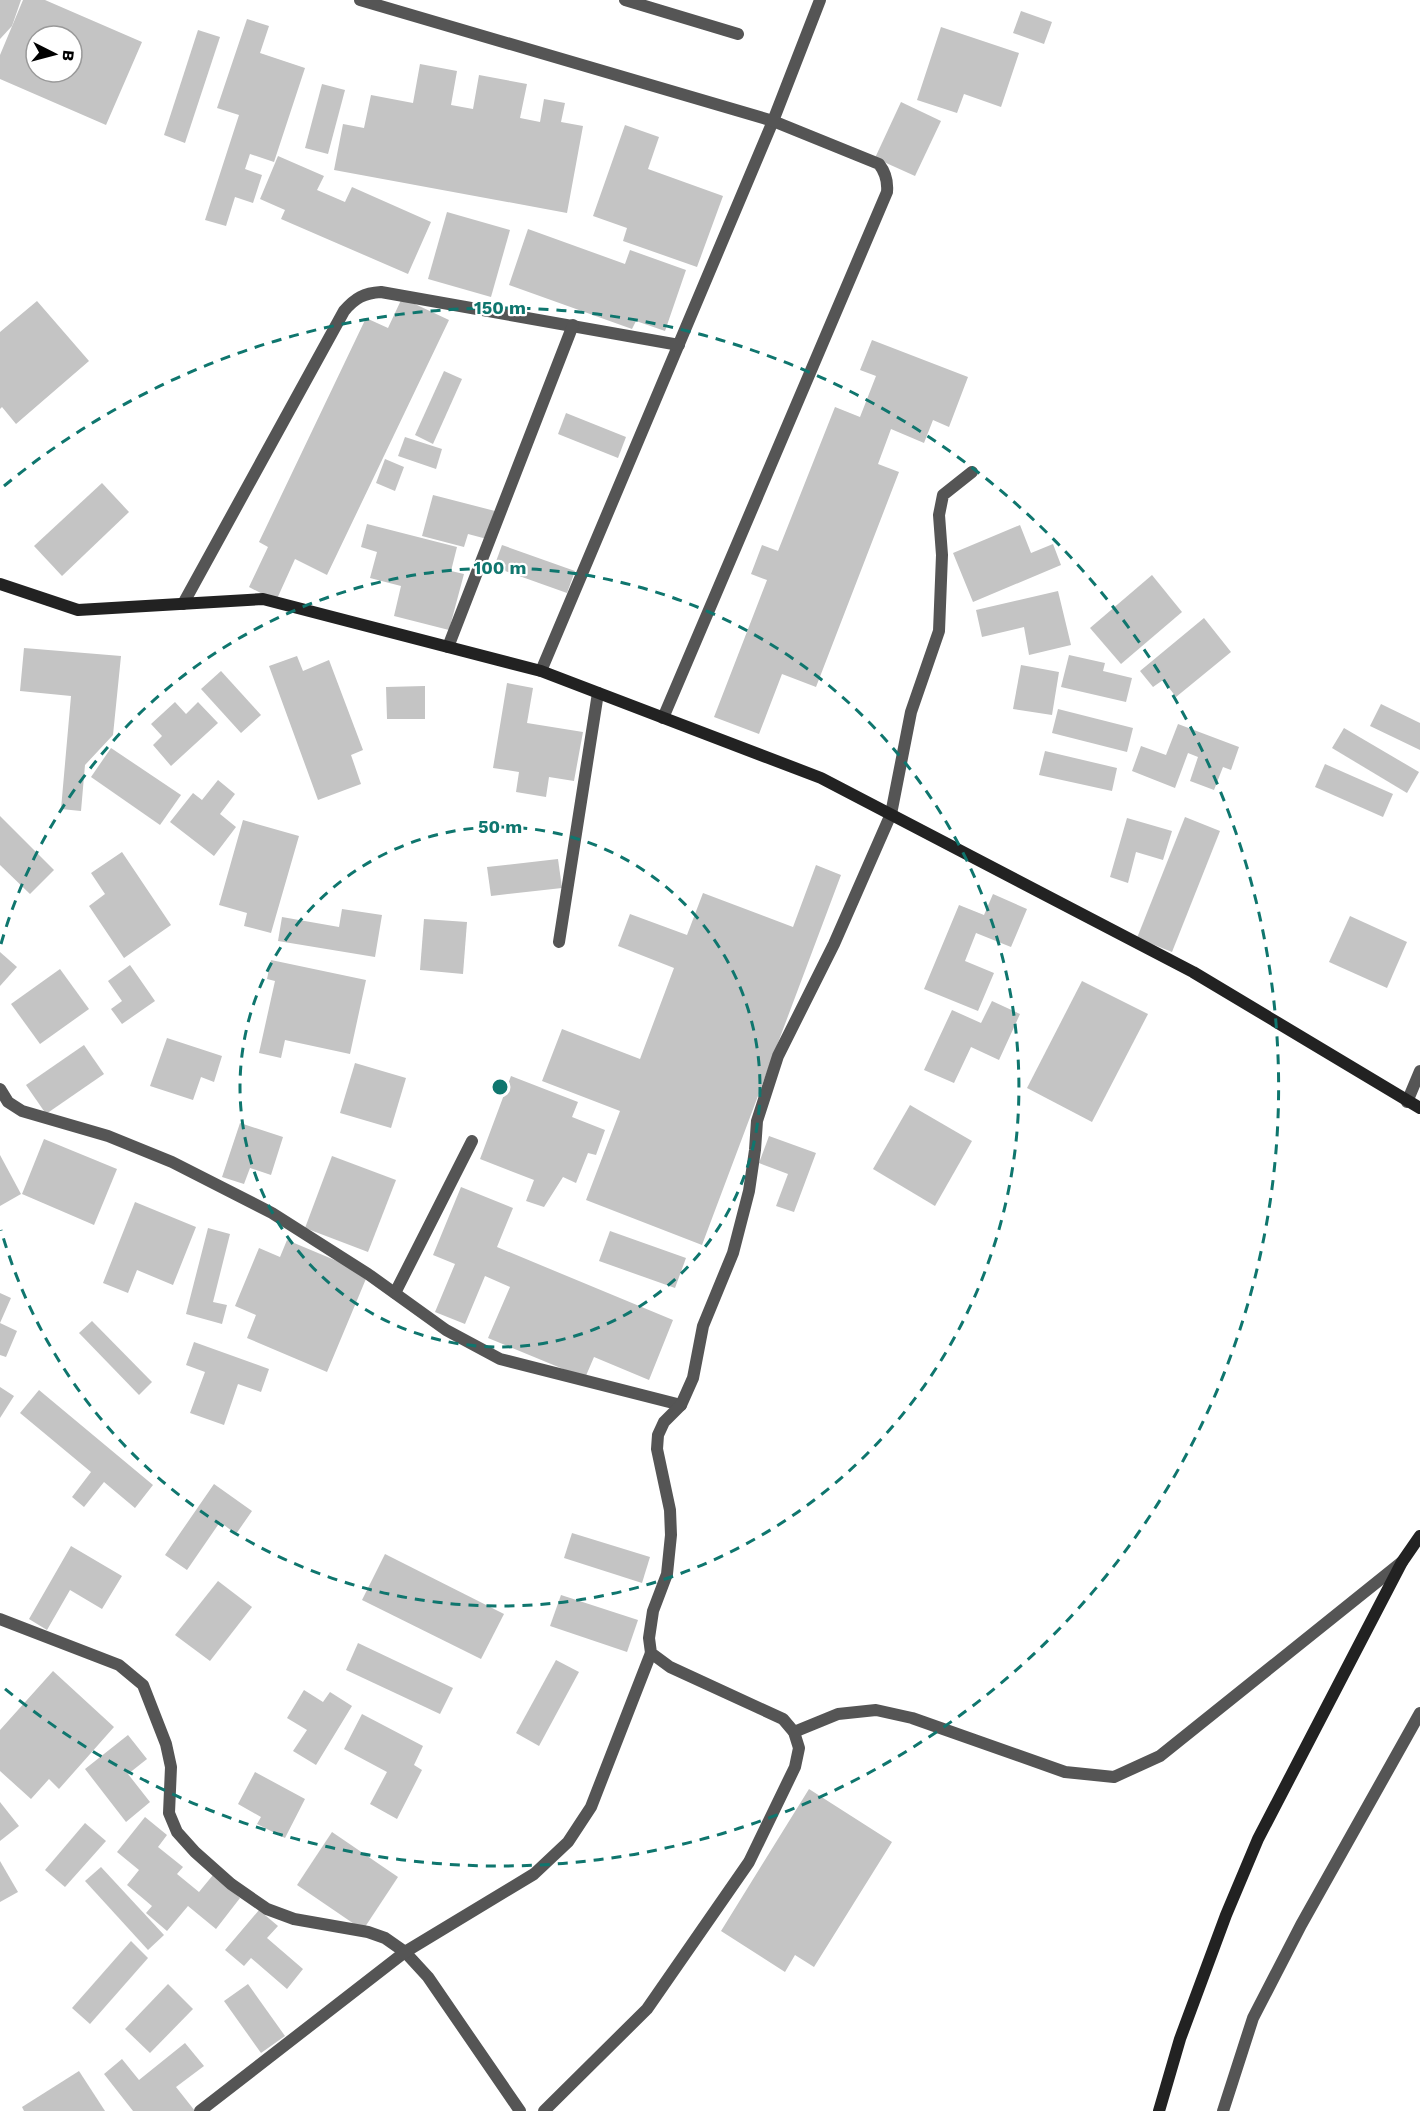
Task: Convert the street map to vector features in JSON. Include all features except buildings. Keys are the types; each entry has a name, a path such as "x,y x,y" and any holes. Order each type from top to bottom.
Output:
{"street":[{"path":"360,0 773,121 879,164 885,172 888,183 887,192 663,718"},
{"path":"625,0 738,34"},
{"path":"541,671 773,121 820,0"},
{"path":"183,604 344,311 354,299 368,292 381,292 679,345"},
{"path":"448,647 573,325"},
{"path":"200,2111 405,1952 534,1874 568,1842 591,1807 651,1653 649,1638 652,1611 667,1574 672,1535 670,1510 657,1449 658,1435 664,1422 681,1405 693,1378 703,1326 733,1253 749,1191 757,1121 778,1056 834,944 891,814 911,712 939,631 942,555 939,515 943,495 972,472"},
{"path":"0,584 78,610 263,599 541,671 821,778 1193,972 1420,1108"},
{"path":"559,942 598,693"},
{"path":"1407,1102 1420,1071"},
{"path":"0,1089 8,1102 22,1111 108,1136 172,1162 272,1213 395,1293 446,1330 500,1359 681,1405"},
{"path":"395,1293 472,1141"},
{"path":"1159,2111 1180,2039 1226,1915 1258,1839 1402,1562 1420,1536"},
{"path":"794,1732 838,1714 876,1710 912,1718 1065,1772 1114,1777 1160,1756 1402,1562"},
{"path":"0,1618 119,1665 143,1685 166,1744 171,1767 170,1813 177,1832 195,1852 231,1884 267,1909 294,1918 369,1932 385,1938 405,1952 428,1977 520,2111"},
{"path":"544,2111 647,2009 749,1862 795,1767 799,1748 794,1732 783,1719 680,1672 651,1653"},
{"path":"1223,2111 1252,2018 1301,1925 1420,1713"}]}
